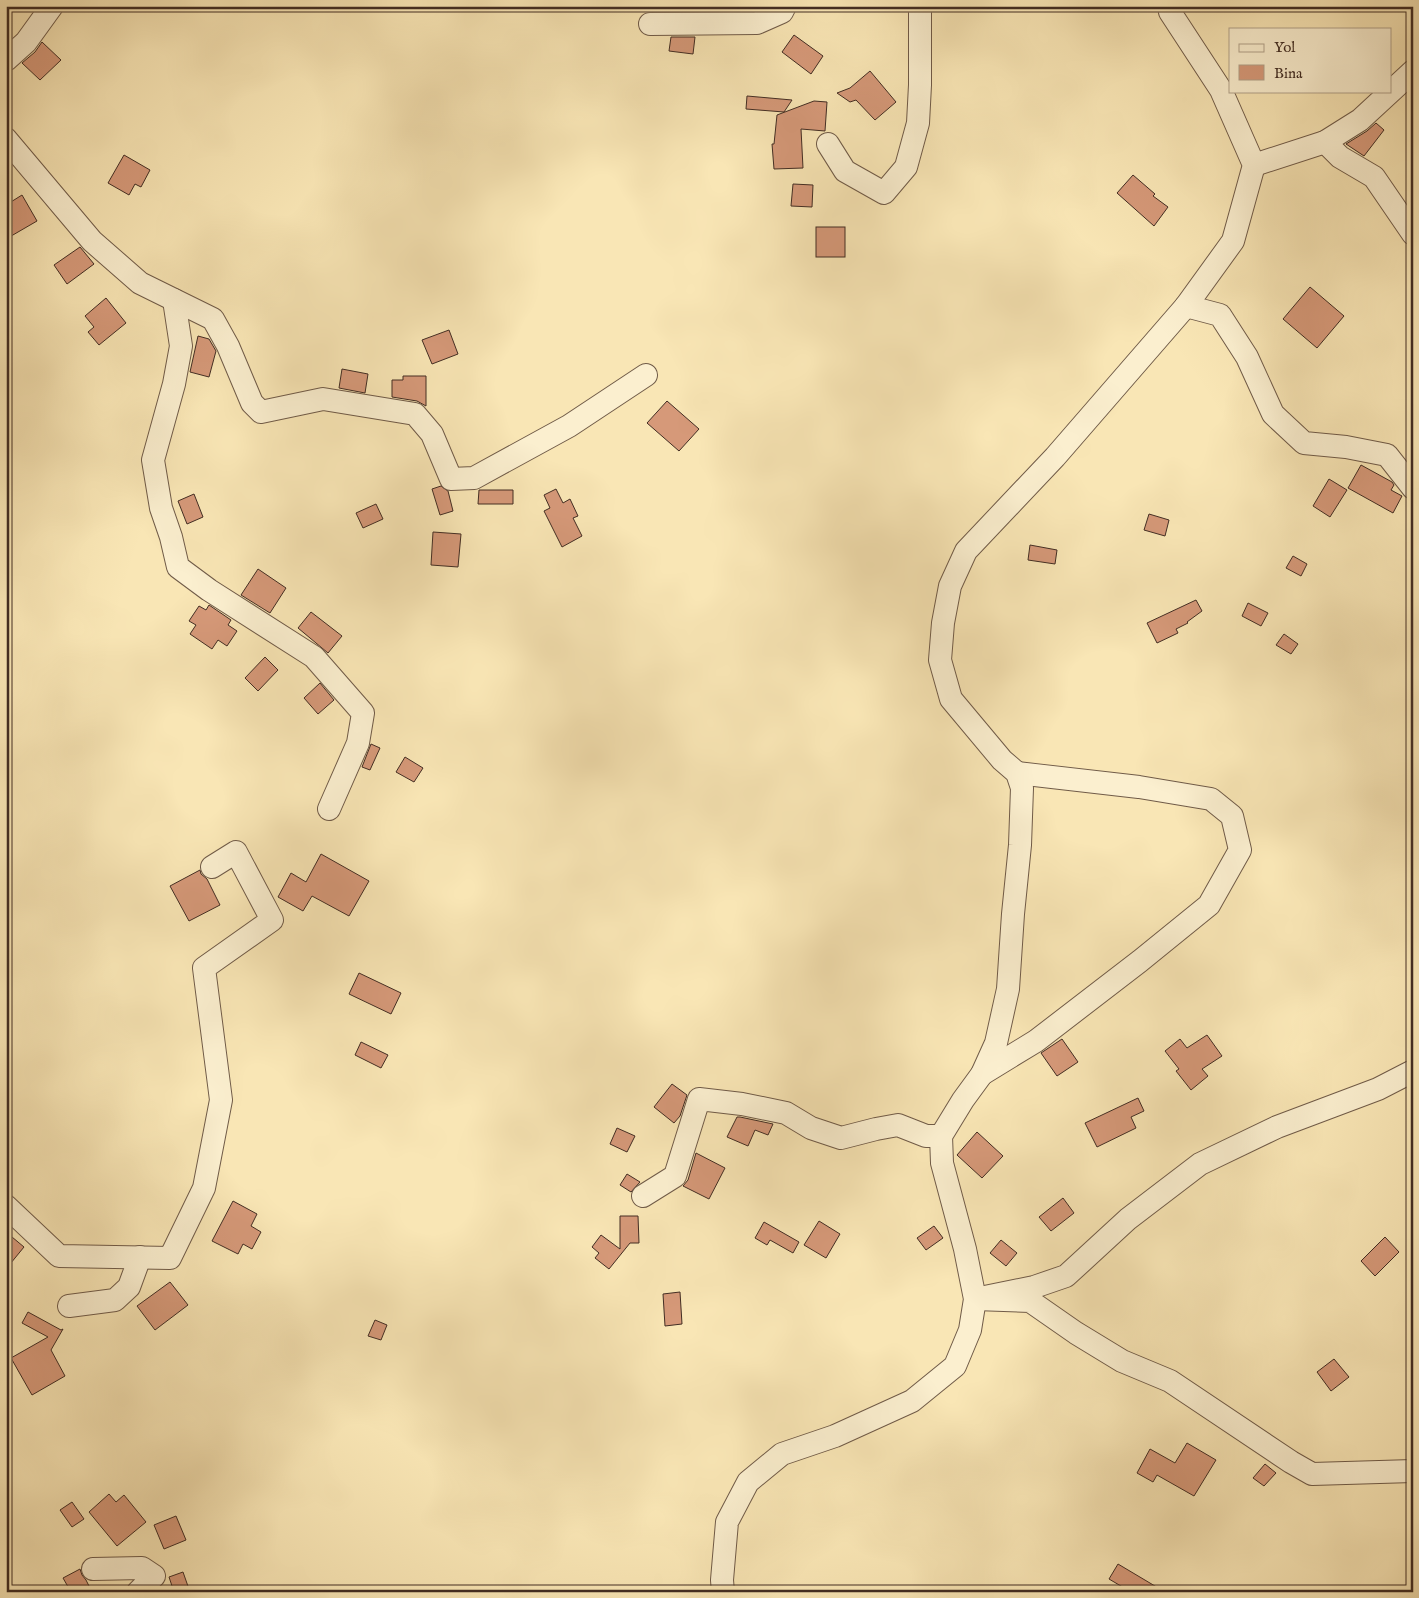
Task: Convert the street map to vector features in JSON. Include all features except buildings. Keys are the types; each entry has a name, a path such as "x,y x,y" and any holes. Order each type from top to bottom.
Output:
{"street":[{"path":"6,60 26,42 52,6"},
{"path":"650,24 757,23 782,12 785,6"},
{"path":"828,144 845,171 884,193 906,167 918,123 920,6"},
{"path":"723,1592 722,1580 727,1522 748,1482 782,1454 835,1436 912,1401 955,1366 970,1330 975,1298 965,1249 942,1163 941,1136 963,1100 982,1074 996,1043 1008,990 1020,845 1022,788 1017,773 1002,760 951,699 940,660 943,623 950,586 966,551 1055,457 1186,306 1234,241 1254,165 1221,90 1170,12 1169,6"},
{"path":"1392,90 1413,71"},
{"path":"1254,165 1325,142 1360,120 1390,92"},
{"path":"6,139 92,241 140,283 213,319 228,346 252,403 262,412 323,399 415,414 432,434 451,479 474,478 569,426 646,375"},
{"path":"1325,142 1340,157 1374,177 1413,234"},
{"path":"174,300 181,346 174,384 153,460 161,508 171,537 178,568 314,657 363,713 358,743 329,809"},
{"path":"1186,306 1220,315 1247,357 1273,414 1304,443 1346,447 1387,456 1413,488"},
{"path":"982,1074 1036,1041 1209,905 1240,850 1232,816 1211,799 1139,787 1017,773"},
{"path":"6,1206 59,1256 170,1258 204,1188 221,1100 204,968 272,920 236,852 212,867"},
{"path":"975,1298 1034,1287 1066,1276 1128,1219 1200,1164 1277,1127 1378,1089 1413,1071"},
{"path":"1378,1089 1413,1084"},
{"path":"643,1196 675,1176 699,1099 742,1104 786,1113 811,1128 841,1138 898,1125 926,1136 941,1136"},
{"path":"69,1306 115,1300 129,1287 140,1258"},
{"path":"975,1298 1030,1301 1076,1333 1122,1361 1170,1381 1312,1474 1413,1471"},
{"path":"93,1569 142,1568 154,1576 138,1592"}]}
